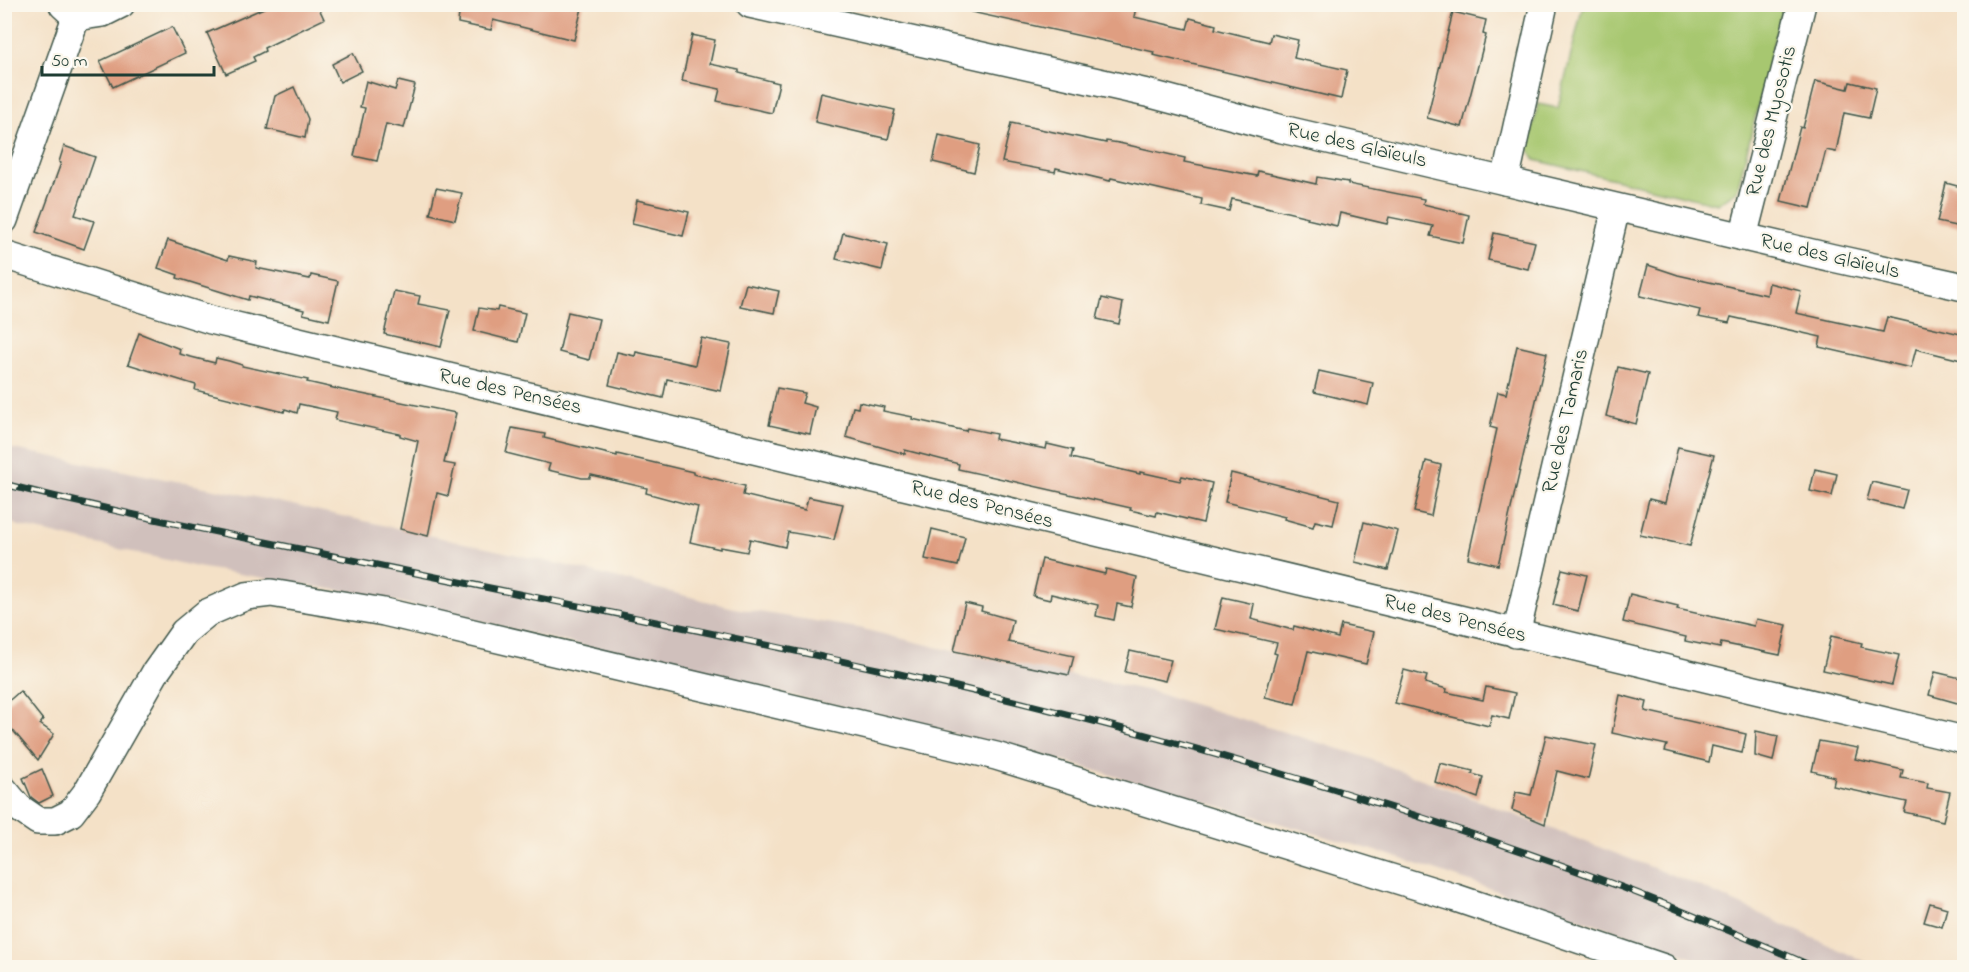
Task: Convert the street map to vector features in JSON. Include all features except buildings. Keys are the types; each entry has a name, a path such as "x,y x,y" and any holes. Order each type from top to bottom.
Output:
{"street":[{"path":"4,220 69,11 103,13 121,4"},
{"name":"Rue des Glaïeuls","path":"750,4 1147,93 1282,129 1505,182 1965,287"},
{"path":"1505,182 1544,4"},
{"name":"Rue des Myosotis","path":"1743,237 1802,4"},
{"name":"Rue des Tamaris","path":"1516,634 1616,208"},
{"name":"Rue des Pensées","path":"4,255 211,320 1965,740"},
{"path":"4,790 19,808 38,821 55,821 70,813 87,792 155,673 184,632 207,613 226,604 246,596 272,593 384,612 996,756 1456,898 1664,968"}],"shaded area":[{"path":"4,447 265,499 568,566 734,608 858,628 973,656 1150,691 1359,755 1690,882 1877,967 1716,967 1658,945 1390,855 1034,753 373,596 197,567 19,526 5,520"}],"green space":[{"path":"1583,5 1783,5 1737,191 1717,204 1535,160 1528,148 1538,104 1558,108"}],"railway":[{"path":"4,484 156,519 810,654 976,692 1164,740 1349,794 1533,855 1648,897 1816,968"}]}
